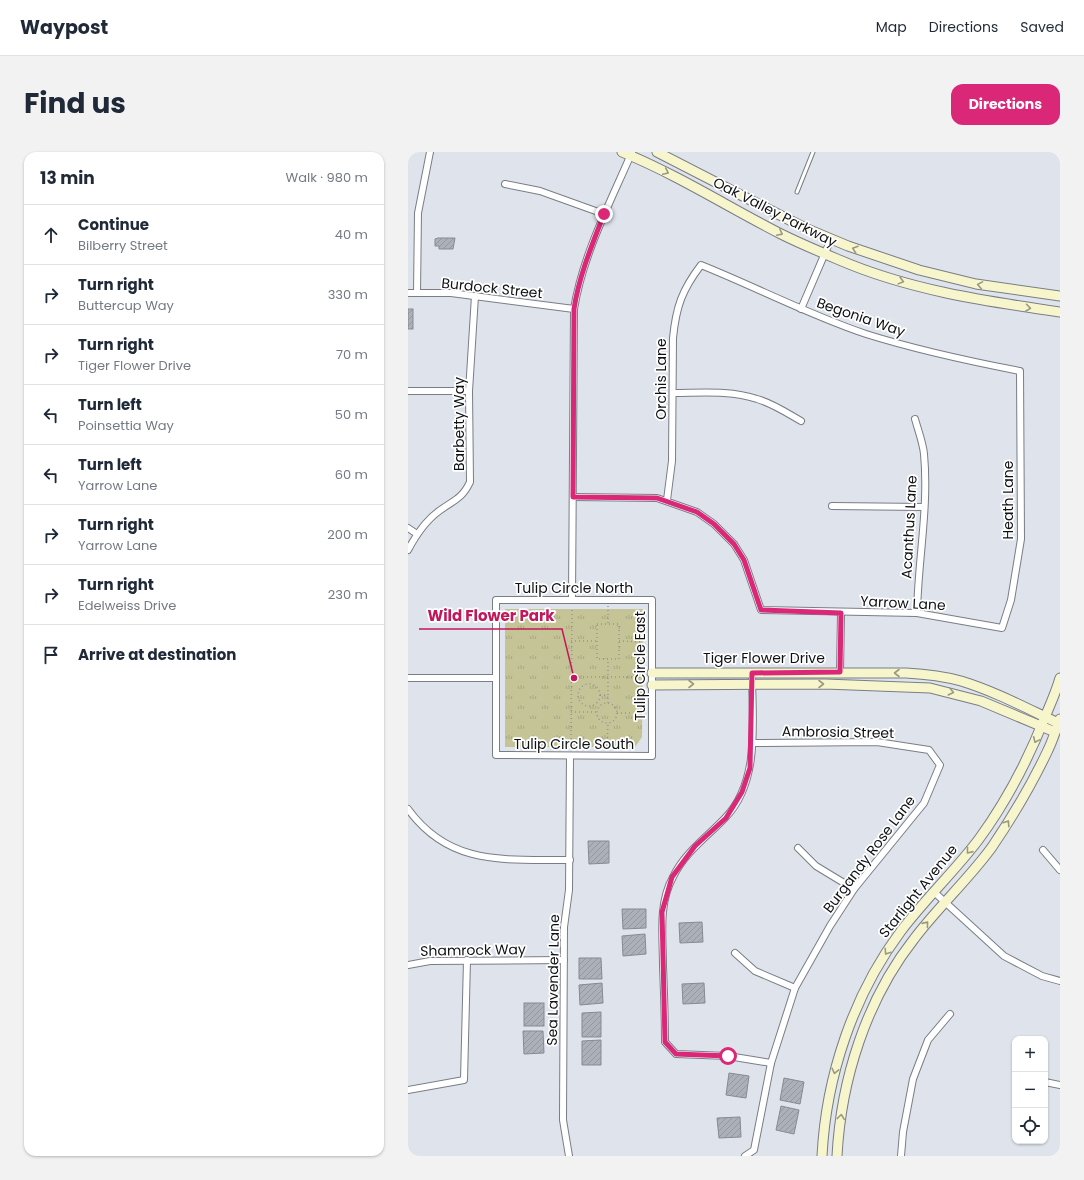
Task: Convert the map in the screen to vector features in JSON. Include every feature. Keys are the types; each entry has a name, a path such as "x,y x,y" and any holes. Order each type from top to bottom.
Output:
{"street":[{"path":"417,293 418,213 430,152"},
{"name":"Oak Valley Parkway","path":"658,152 831,239 919,270 976,284 1060,296"},
{"path":"572,600 574,309 576,295 587,259 628,153"},
{"name":"Oak Valley Parkway","path":"628,153 682,180 782,234 825,253 892,279 945,293 995,303 1060,312"},
{"path":"505,184 540,192 604,214"},
{"path":"801,309 831,239"},
{"name":"Begonia Way","path":"701,265 801,309 866,334 923,350 1020,371"},
{"name":"Orchis Lane","path":"667,500 672,461 673,338 675,320 687,282 701,265"},
{"name":"Burdock Street","path":"408,293 451,293 574,309"},
{"name":"Barbetty Way","path":"408,550 417,534 438,512 464,494 470,482 470,391 475,296"},
{"name":"Heath Lane","path":"1002,628 1012,594 1021,539 1020,371"},
{"path":"408,391 470,391"},
{"path":"673,393 719,393 745,396 769,404 801,421"},
{"name":"Acanthus Lane","path":"915,419 924,453 924,507 917,613"},
{"name":"Yarrow Lane","path":"573,497 647,497 667,500 697,512 714,524 734,544 744,560 761,610 841,613 917,613 1002,628"},
{"path":"832,506 924,507"},
{"path":"408,528 417,534"},
{"name":"Tulip Circle North","path":"496,678 496,600 652,600"},
{"name":"Tulip Circle East","path":"652,600 652,756"},
{"path":"840,672 841,613"},
{"path":"752,673 752,743 750,768 742,792 726,818 695,846 672,877 662,912 665,1042 676,1054 728,1056 771,1063"},
{"name":"Tiger Flower Drive","path":"652,678 752,673 906,673 960,681 989,691 1045,717 1059,721"},
{"path":"408,678 496,678"},
{"name":"Tulip Circle South","path":"496,678 496,756 652,756"},
{"name":"Tiger Flower Drive","path":"652,678 752,684 930,688 980,702 1055,732"},
{"name":"Starlight Avenue","path":"822,1156 827,1106 835,1068 850,1025 866,987 900,932 979,838 1009,794 1045,717 1060,678"},
{"name":"Starlight Avenue","path":"837,1156 842,1108 850,1072 864,1030 880,994 896,965 912,941 946,903 991,847 1021,801 1049,749 1059,721"},
{"name":"Ambrosia Street","path":"752,743 876,742 929,750 940,765"},
{"name":"Sea Lavender Lane","path":"569,1156 563,1120 564,927 569,890 570,756"},
{"name":"Burgandy Rose Lane","path":"745,1156 754,1150 771,1063 795,988 830,926 854,889 924,803 940,765"},
{"path":"408,808 419,824 431,835 454,848 477,856 495,858 570,860"},
{"path":"798,848 816,866 854,889"},
{"path":"1043,850 1060,870"},
{"path":"934,892 1004,956 1042,976 1060,980"},
{"path":"735,953 755,971 795,988"},
{"path":"408,1090 464,1080 467,960"},
{"name":"Shamrock Way","path":"408,965 430,961 564,960"},
{"path":"901,1156 903,1132 913,1079 928,1040 950,1014"},
{"path":"1048,1083 1060,1085"}],"lane":[{"path":"797,192 813,152"}],"path":[{"path":"571,747 572,600"},
{"path":"608,600 608,624"},
{"path":"597,624 619,624 619,659 597,659 597,641 597,624"},
{"path":"572,641 597,641"},
{"path":"619,641 643,642"},
{"path":"608,659 608,703"},
{"path":"571,677 652,678"},
{"path":"587,685 594,685 599,690 600,695 597,703 590,706 584,704 580,699 581,689 587,685"},
{"path":"600,695 608,695"},
{"path":"608,703 615,706 617,713 615,719 608,722 600,720 597,712 600,706 608,703"},
{"path":"590,706 590,712"},
{"path":"571,712 597,712"},
{"path":"617,713 652,713"},
{"path":"607,756 608,722"}],"green space":[{"path":"505,609 643,609 642,737 635,747 505,747"},
{"path":"598,625 618,626 618,658 598,658"}],"building":[{"path":"455,238 453,249 439,249 439,246 435,246 435,239"},
{"path":"408,309 413,309 413,329 408,329"},
{"path":"588,841 609,841 609,863 589,864"},
{"path":"622,909 646,909 646,928 623,929"},
{"path":"702,922 703,942 680,943 679,923"},
{"path":"645,934 646,954 623,956 622,936"},
{"path":"579,958 601,958 602,979 579,979"},
{"path":"602,983 603,1003 580,1005 579,985"},
{"path":"704,983 705,1003 683,1004 682,984"},
{"path":"524,1003 544,1003 544,1026 524,1026"},
{"path":"601,1012 601,1037 582,1037 582,1013"},
{"path":"523,1031 543,1031 544,1053 524,1054"},
{"path":"601,1040 601,1065 582,1065 582,1041"},
{"path":"729,1073 749,1076 746,1098 726,1095"},
{"path":"784,1078 804,1082 800,1104 780,1100"},
{"path":"781,1106 799,1110 794,1134 776,1130"},
{"path":"740,1117 741,1137 719,1138 717,1118"}],"place":[{"name":"Wild Flower Park","path":"574,678"}],"route":[{"path":"604,214 587,259 576,295 574,309 573,497 647,497 667,500 682,505 697,512 714,524 725,533 734,544 744,560 761,610 841,613 840,672 752,673 752,743 750,768 742,792 726,818 695,846 672,877 662,912 665,1042 676,1054 728,1056"}]}
